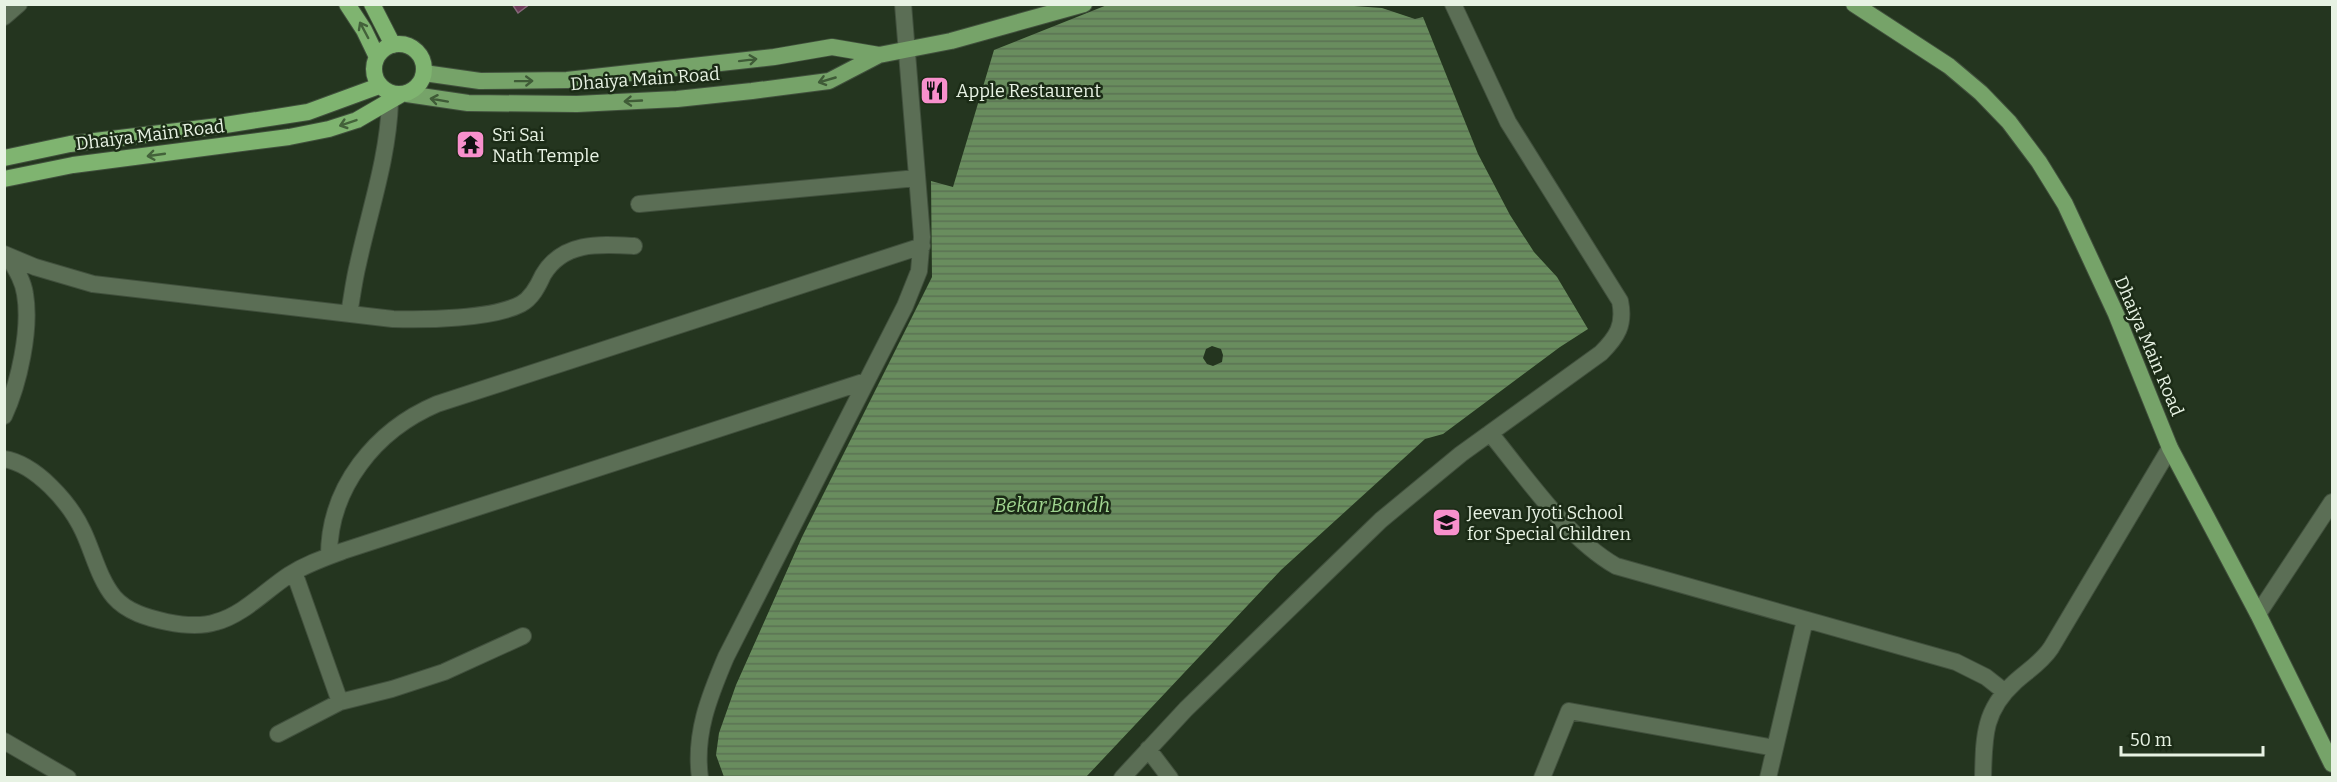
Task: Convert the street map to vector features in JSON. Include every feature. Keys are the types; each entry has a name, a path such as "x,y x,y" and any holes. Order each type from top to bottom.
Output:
{"highway":[{"path":"347,4 364,30 377,57"},
{"path":"372,4 393,45"},
{"path":"393,45 407,45 414,48 423,59 424,73 419,86 399,97 379,86 374,72 377,57 393,45"},
{"name":"Dhaiya Main Road","path":"4,158 70,144 219,126 308,112 379,86"},
{"name":"Dhaiya Main Road","path":"4,179 73,165 278,138 329,129 357,120 399,97"}],"main road":[{"name":"Dhaiya Main Road","path":"399,97 449,102 577,104 677,99 829,81 879,55 987,32 1084,4"},
{"name":"Dhaiya Main Road","path":"1857,6 1949,66 1981,93 2009,122 2039,162 2065,204 2116,314 2170,448 2258,615 2332,764"},
{"name":"Dhaiya Main Road","path":"424,73 480,81 567,80 774,57 832,47 879,55"}],"street":[{"path":"4,17 19,4"},
{"path":"700,777 699,741 704,714 726,657 919,271 922,246 921,206 903,4"},
{"path":"1122,777 1186,709 1381,520 1461,454 1601,353 1615,340 1621,328 1620,301 1508,122 1453,4"},
{"path":"349,314 357,267 399,97"},
{"path":"639,204 917,178"},
{"path":"6,255 35,267 93,284 419,320 507,310 523,303 536,289 545,272 561,255 576,248 599,244 634,246"},
{"path":"329,556 332,521 337,503 350,480 364,458 381,440 414,413 922,246"},
{"path":"4,416 20,367 27,312 25,292 19,274 6,255"},
{"path":"4,459 22,465 41,477 58,495 81,528 114,597 128,608 150,619 175,624 203,625 218,622 233,615 294,572 329,556 866,381"},
{"path":"1490,433 1568,526 1600,556 1616,566 1956,662 1986,677 2005,692"},
{"path":"1983,777 1985,732 1988,720 2005,692 2038,664 2051,648 2170,448"},
{"path":"2258,615 2332,502"},
{"path":"294,572 340,702"},
{"path":"1768,777 1805,620"},
{"path":"278,734 340,702 392,689 444,672 523,636"},
{"path":"1542,777 1569,711 1775,748"},
{"path":"4,741 68,777"},
{"path":"1149,749 1170,777"}],"water":[{"name":"Bekar Bandh","path":"1107,5 1340,5 1382,8 1415,19 1423,17 1478,154 1510,215 1534,252 1557,277 1588,329 1560,347 1443,434 1425,439 1281,570 1086,777 724,777 716,755 719,733 736,685 802,537 932,277 931,181 953,187 994,50","holes":["1212,346 1221,349 1222,362 1213,366 1207,364 1203,358 1206,349"]}],"building":[{"path":"512,4 530,4 518,13"}],"place":[{"name":"Apple Restaurent","path":"935,91"},
{"name":"Sri Sai Nath Temple","path":"471,145"},
{"name":"Jeevan Jyoti School for Special Children","path":"1446,523"}]}
